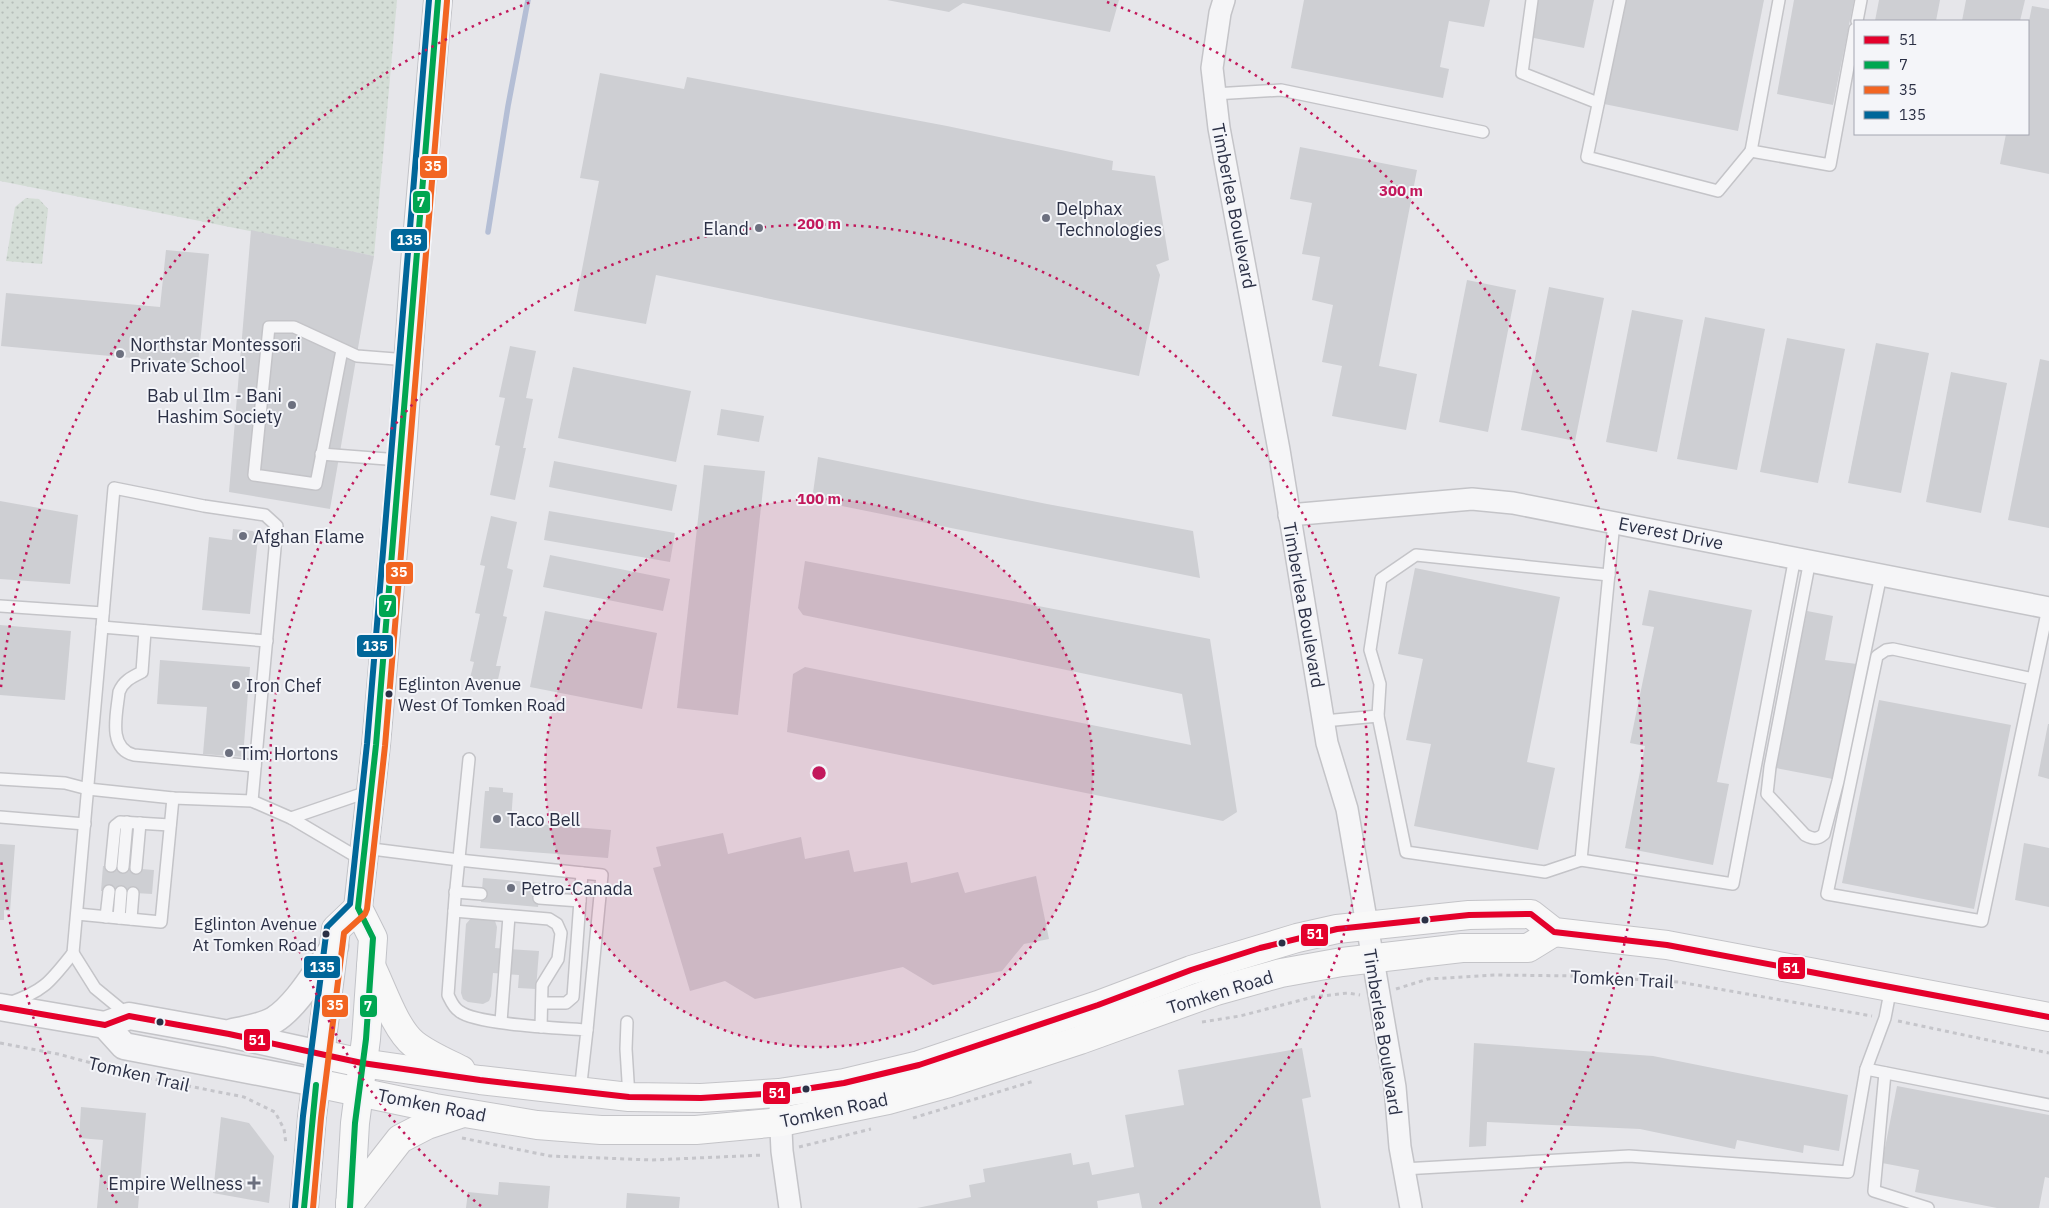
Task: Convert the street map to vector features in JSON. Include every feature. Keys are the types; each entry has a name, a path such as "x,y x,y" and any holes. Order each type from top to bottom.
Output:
{"main road":[{"path":"350,1205 358,1091 366,1039 373,938 358,908 371,791 400,460 432,46 438,0"},
{"path":"304,1208 316,1083 336,929 358,908"},
{"name":"Tomken Road","path":"316,1083 537,1125 601,1130 696,1130 781,1122 888,1100 949,1083 1080,1040 1216,991 1281,973 1342,962 1462,948 1528,948 1554,932 1531,914 1469,915 1337,929 1243,954 919,1066 844,1083 779,1093 702,1098 629,1097 480,1080 362,1063 320,1054"},
{"path":"1554,932 1667,945 2049,1016"},
{"path":"371,966 399,1024 412,1042 432,1055 480,1080"},
{"path":"350,1205 400,1139 426,1125 466,1112"}],"street":[{"name":"Timberlea Boulevard","path":"1224,0 1220,13 1212,68 1214,94 1279,450 1327,743 1347,809 1395,1087 1400,1147 1411,1208"},
{"name":"Everest Drive","path":"1289,515 1472,499 1513,503 2048,608"},
{"path":"229,1034 274,1020 294,1001 335,946"},
{"name":"Tomken Road","path":"0,1006 229,1034 320,1054"},
{"name":"Tomken Road","path":"117,1020 124,1046 316,1083"},
{"path":"779,1093 782,1151 790,1208"}],"lane":[{"path":"1532,0 1522,73 1598,104"},
{"path":"1620,0 1587,158 1718,191 1751,151 1779,0"},
{"path":"1857,20 1861,0"},
{"path":"1751,151 1830,165 1854,34"},
{"path":"1214,94 1281,90 1483,132"},
{"path":"342,350 316,484 254,475 269,327 294,327 357,356 408,360"},
{"path":"322,454 400,460"},
{"path":"0,1006 32,995 52,980 73,953 114,488 204,506 265,515 277,526 252,801"},
{"path":"1581,860 1614,522"},
{"path":"1609,575 1416,555 1381,579 1370,650 1380,684 1378,716 1406,852 1545,872 1581,860 1733,884 1802,559"},
{"path":"1802,559 1767,794 1805,834 1812,838 1819,838 1824,834 1838,781 1882,574"},
{"path":"0,606 103,613"},
{"path":"2033,678 1893,649 1880,652 1877,656 1827,894 1982,921 2048,608"},
{"path":"102,627 268,641"},
{"path":"145,631 142,672 128,680 119,692 115,730 118,743 123,750 134,755 255,766"},
{"path":"1324,721 1378,716"},
{"path":"469,759 454,911 448,990 450,1000 459,1012 467,1016 541,1027 587,1030"},
{"path":"0,779 65,783 88,789 173,798 252,801 364,854 459,860 602,875 580,1092"},
{"path":"291,818 371,791"},
{"path":"77,914 161,922 173,798"},
{"path":"0,817 85,824"},
{"path":"111,866 115,826 120,822 170,825"},
{"path":"123,867 127,822"},
{"path":"136,868 140,823"},
{"path":"542,1003 566,1003 573,997 582,873"},
{"path":"106,917 108,891"},
{"path":"118,918 121,892"},
{"path":"456,892 481,894"},
{"path":"131,919 133,893"},
{"path":"539,898 580,900"},
{"path":"454,911 549,919 557,924 560,930 559,957 543,983 541,1027"},
{"path":"502,1022 509,916"},
{"path":"73,953 117,1020"},
{"path":"1404,1169 1629,1156 1848,1172 1866,1069 1885,1018 1891,986"},
{"path":"627,1022 626,1049 629,1097"},
{"path":"1866,1069 2049,1105"},
{"path":"1885,1073 1874,1191 1928,1208"}],"path":[{"name":"Tomken Trail","path":"1405,987 1428,979 1496,975 1570,976 1679,982 1838,1008"},
{"path":"1348,993 1356,995"},
{"path":"1932,1028 2049,1052"},
{"name":"Tomken Trail","path":"0,1043 58,1054 143,1077 244,1097 275,1112"}],"shaded area":[{"path":"0,0 397,0 374,256 0,181"},
{"path":"26,198 39,199 48,209 42,264 6,261 15,207"}],"building":[{"path":"887,0 1119,0 1110,32 963,3 949,12"},
{"path":"1304,0 1490,0 1484,27 1449,21 1440,67 1449,69 1443,98 1291,68"},
{"path":"1536,0 1594,0 1584,48 1529,37"},
{"path":"1625,0 1764,0 1738,131 1604,104"},
{"path":"1794,0 1854,0 1833,105 1777,94"},
{"path":"1879,0 1940,0 1936,20 1875,20"},
{"path":"1966,0 2025,0 2020,20 1962,20"},
{"path":"2032,6 2049,9 2049,174 2000,164 2006,135 2029,135 2029,21"},
{"name":"Eland","path":"600,73 684,89 687,77 947,126 1113,161 1112,170 1155,176 1169,260 1156,265 1160,275 1139,376 656,275 646,324 574,311 599,181 580,178"},
{"path":"1300,147 1417,170 1379,366 1417,374 1406,430 1332,416 1342,366 1322,362 1333,305 1312,300 1320,257 1302,254 1312,203 1290,199"},
{"name":"Bab ul Ilm - Bani Hashim Society","path":"251,230 374,256 330,509 229,492"},
{"path":"166,250 209,254 198,364 1,346 6,293 160,307"},
{"path":"1467,280 1516,290 1488,432 1439,422"},
{"path":"1549,287 1604,298 1575,441 1521,430"},
{"path":"1632,310 1683,320 1657,452 1606,442"},
{"path":"1705,317 1765,329 1737,470 1677,459"},
{"path":"1787,338 1845,349 1818,483 1760,472"},
{"path":"1876,343 1929,353 1901,493 1848,483"},
{"path":"510,346 536,351 526,398 533,399 523,448 526,448 515,500 490,495 500,446 495,445 505,398 499,397"},
{"path":"2040,359 2049,361 2049,528 2008,520"},
{"path":"573,367 691,391 676,462 558,438"},
{"path":"1951,372 2007,383 1981,513 1926,502"},
{"path":"721,409 764,416 759,442 717,435"},
{"path":"818,457 1047,504 1193,531 1200,578 812,500"},
{"path":"554,461 677,485 672,511 549,487"},
{"path":"704,465 765,471 738,715 677,708"},
{"path":"0,501 78,515 70,584 0,579"},
{"path":"549,511 675,533 670,562 544,540"},
{"path":"491,516 517,522 507,568 513,570 503,616 507,617 496,666 501,666 497,684 470,678 474,662 470,661 480,614 475,613 485,566 480,565"},
{"path":"233,529 253,531 258,538 250,614 202,610 209,537 232,540"},
{"path":"550,555 670,579 663,611 543,587"},
{"path":"805,561 1210,639 1237,812 1223,821 787,732 793,674 805,667 1191,745 1182,694 803,615 798,608"},
{"path":"1415,568 1560,597 1527,762 1555,768 1538,850 1414,826 1431,744 1406,740 1423,659 1398,654"},
{"path":"1649,590 1752,610 1717,782 1729,784 1713,865 1625,848 1645,746 1630,743 1654,627 1642,625"},
{"path":"545,611 657,633 642,709 530,687"},
{"path":"1807,611 1833,616 1825,660 1857,664 1833,779 1776,768"},
{"path":"0,625 71,631 65,700 0,695"},
{"path":"160,660 250,667 243,757 203,754 207,707 157,704"},
{"path":"1879,700 2011,725 1974,909 1842,883"},
{"path":"2049,724 2049,779 2038,776"},
{"path":"489,787 503,788 503,792 513,793 511,822 611,830 608,858 480,848 485,791 489,791"},
{"path":"723,833 728,854 801,837 805,859 849,850 854,872 907,862 911,883 958,872 965,893 1036,876 1049,939 1024,944 1002,971 933,985 903,967 755,999 725,981 690,991 653,868 661,866 656,847"},
{"path":"2024,843 2049,848 2049,907 2015,900"},
{"path":"0,844 15,845 10,911 4,910 4,920 0,920"},
{"path":"103,866 154,870 152,894 101,891"},
{"name":"Petro-Canada","path":"483,878 541,883 538,907 481,902"},
{"path":"472,917 493,919 495,921 497,927 495,948 539,951 536,989 518,988 519,975 493,973 489,1001 483,1004 468,1002 463,999 461,993 466,924"},
{"path":"1474,1043 1653,1056 1848,1095 1839,1151 1804,1145 1803,1153 1737,1140 1735,1149 1640,1129 1487,1122 1486,1146 1469,1147"},
{"path":"1302,1048 1311,1097 1302,1099 1321,1208 1142,1208 1139,1193 1097,1201 1098,1208 917,1208 971,1197 969,1185 985,1182 983,1169 1071,1153 1073,1165 1089,1162 1092,1175 1134,1167 1125,1115 1184,1105 1178,1070"},
{"path":"1897,1086 2049,1115 2049,1178 2045,1177 2039,1208 1997,1208 1915,1192 1919,1170 1882,1163"},
{"path":"81,1107 146,1113 138,1208 97,1208 103,1140 79,1138"},
{"path":"221,1117 249,1123 274,1156 269,1203 213,1193"},
{"path":"499,1182 550,1186 548,1208 466,1208 468,1192 498,1195"},
{"path":"627,1193 680,1197 679,1208 626,1208"}],"waterway":[{"path":"488,232 508,106 528,0"}],"transit line":[{"name":"135","path":"295,1207 303,1116 327,927 350,904 367,744 429,0"},
{"name":"7","path":"350,1208 355,1123 366,1039 373,938 358,908 376,745 438,0"},
{"name":"35","path":"313,1208 321,1118 344,933 365,914 367,909 385,746 447,1"},
{"name":"51","path":"0,1007 105,1025 129,1016 229,1034 362,1063 480,1080 629,1097 701,1098 779,1093 844,1083 919,1065 1098,1005 1191,970 1260,948 1337,929 1469,915 1531,914 1554,932 1667,945 2049,1017"},
{"name":"7","path":"304,1208 316,1085"}],"place":[{"name":"Delphax Technologies","path":"1046,218"},
{"name":"Eland","path":"759,228"},
{"name":"Northstar Montessori Private School","path":"120,354"},
{"name":"Bab ul Ilm - Bani Hashim Society","path":"292,405"},
{"name":"Afghan Flame","path":"243,536"},
{"name":"Iron Chef","path":"236,685"},
{"name":"Eglinton Avenue West Of Tomken Road","path":"389,694"},
{"name":"Tim Hortons","path":"229,753"},
{"name":"Taco Bell","path":"497,819"},
{"name":"Petro-Canada","path":"511,888"},
{"name":"Eglinton Avenue At Tomken Road","path":"326,934"},
{"name":"Empire Wellness","path":"254,1183"}]}
